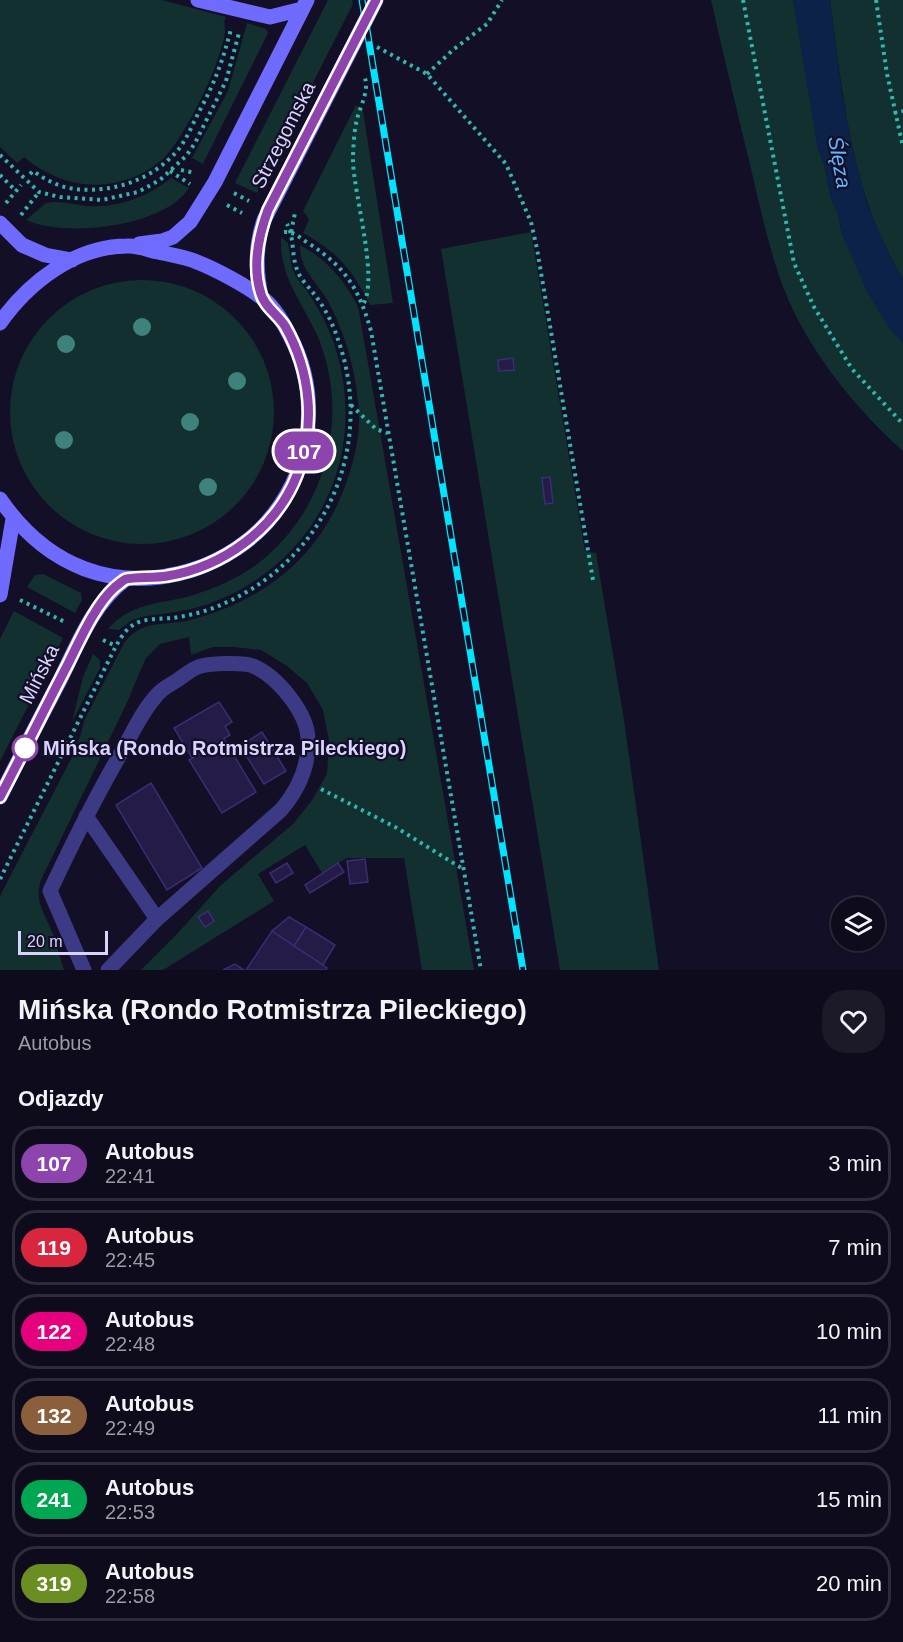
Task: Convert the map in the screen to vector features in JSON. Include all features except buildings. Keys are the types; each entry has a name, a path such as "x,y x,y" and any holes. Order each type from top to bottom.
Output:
{"main road":[{"path":"198,0 270,17 304,5"},
{"name":"Strzegomska","path":"261,297 256,257 264,220 376,0"},
{"name":"Strzegomska","path":"0,323 31,286 56,268 99,249 162,241 181,231 190,222 215,182 304,5"},
{"path":"0,223 22,245 45,255 72,260"},
{"path":"0,499 13,519 37,542 60,558 97,573 126,579 154,578 179,574 218,560 246,541 273,515 297,476 304,453 309,416 304,372 297,349 284,324 261,297 197,262 129,245"},
{"path":"0,595 13,519"},
{"name":"Mińska","path":"0,797 85,631 105,599 126,579"}],"lane":[{"path":"84,970 50,891 86,816 131,735 158,694 198,667 252,665 291,697 301,714 309,737 307,761 302,778 281,810 157,919 108,970"},
{"path":"86,816 157,919"}],"path":[{"path":"427,74 454,49 487,24 502,0"},
{"path":"743,0 794,263 814,307 852,369 903,424"},
{"path":"876,0 894,113 903,147"},
{"path":"30,174 33,171 63,188 91,190 116,187 151,174 177,151 187,137 217,77 231,25"},
{"path":"0,155 39,192 60,197 102,200 119,198 148,187 170,171 191,149 226,81 239,32"},
{"path":"377,47 427,74 506,164 531,222 593,580"},
{"path":"363,304 367,296 369,273 353,160 357,122 368,84 364,73"},
{"path":"894,113 903,111"},
{"path":"165,161 170,164"},
{"path":"181,170 201,174"},
{"path":"170,171 194,186"},
{"path":"0,175 16,191"},
{"path":"4,205 21,185"},
{"path":"228,190 255,204"},
{"path":"18,217 39,192"},
{"path":"222,202 249,217"},
{"path":"291,232 323,252 346,274 363,304 371,331 481,970"},
{"path":"351,405 376,429 388,434"},
{"path":"20,599 71,625"},
{"path":"0,879 116,646 99,638"},
{"path":"302,778 397,828 463,869"}],"green space":[{"path":"0,0 162,0 226,17 223,41 208,84 185,128 162,160 128,179 110,184 92,185 74,183 57,177 40,169 24,157 17,163 0,147"},
{"path":"328,0 352,0 353,4 257,193 235,183"},
{"path":"711,0 793,0 818,148 832,202 838,212 842,234 888,326 903,343 903,451 869,418 838,381 810,341 788,299 767,237"},
{"path":"830,0 903,0 903,279 885,247 860,179 845,108"},
{"path":"247,23 266,29 268,33 203,164 192,158 228,91"},
{"path":"356,105 363,111 393,303 370,305 351,272 343,263 326,247 303,233 309,219 303,211"},
{"path":"171,178 189,188 176,201 159,212 137,220 89,228 65,228 26,220 46,203 61,202 99,206 121,203 152,191"},
{"path":"531,232 585,551 596,553 624,720 659,970 560,970 441,249"},
{"path":"281,237 288,243 295,274 315,303 331,336 344,389 345,428 339,465 326,499 307,531 282,559 252,583 216,601 198,607 141,617 132,620 119,630 108,629 117,620 136,609 199,593 249,570 280,543 300,518 315,491 326,462 331,431 332,399 328,368 318,337 288,277 281,251"},
{"path":"300,245 319,257 334,271 358,306 474,970 422,970 404,858 347,858 322,873 305,845 258,874 274,901 163,970 141,970 220,886 294,823 312,800 327,774 329,741 323,710 307,683 287,666 261,650 213,647 191,655 189,637 160,644 146,658 125,707 41,880 40,902 64,970 0,970 0,896 72,757 84,721 124,643 131,635 146,627 190,620 217,612 264,588 285,573 320,535 334,512 345,486 351,470 359,427 354,375 347,346 336,318 326,297 306,270"},
{"path":"129,280 155,280 180,285 204,295 236,318 252,338 264,361 272,386 274,412 272,438 264,463 252,486 236,506 216,522 180,539 155,544 129,544 104,539 80,529 48,506 32,486 15,450 10,425 10,399 15,374 25,350 48,318 68,302 104,285"},
{"path":"43,574 81,593 82,600 75,613 27,587 35,575"},
{"path":"14,611 63,638 0,761 0,639"},
{"path":"93,654 100,660 100,668 72,722 83,677"}],"water":[{"name":"Ślęza","path":"793,0 830,0 842,94 853,151 867,203 889,255 903,279 903,343 888,326 866,290 842,234 838,212 832,202 818,148"}],"railway":[{"path":"362,0 523,970"}],"bus line":[{"name":"107","path":"0,797 85,631 114,588 126,579 179,574 218,560 261,528 273,515 297,476 308,435 308,394 297,349 279,317 261,297 256,257 259,237 268,210 376,0"}],"place":[{"name":"Mińska (Rondo Rotmistrza Pileckiego)","path":"25,748"}]}
